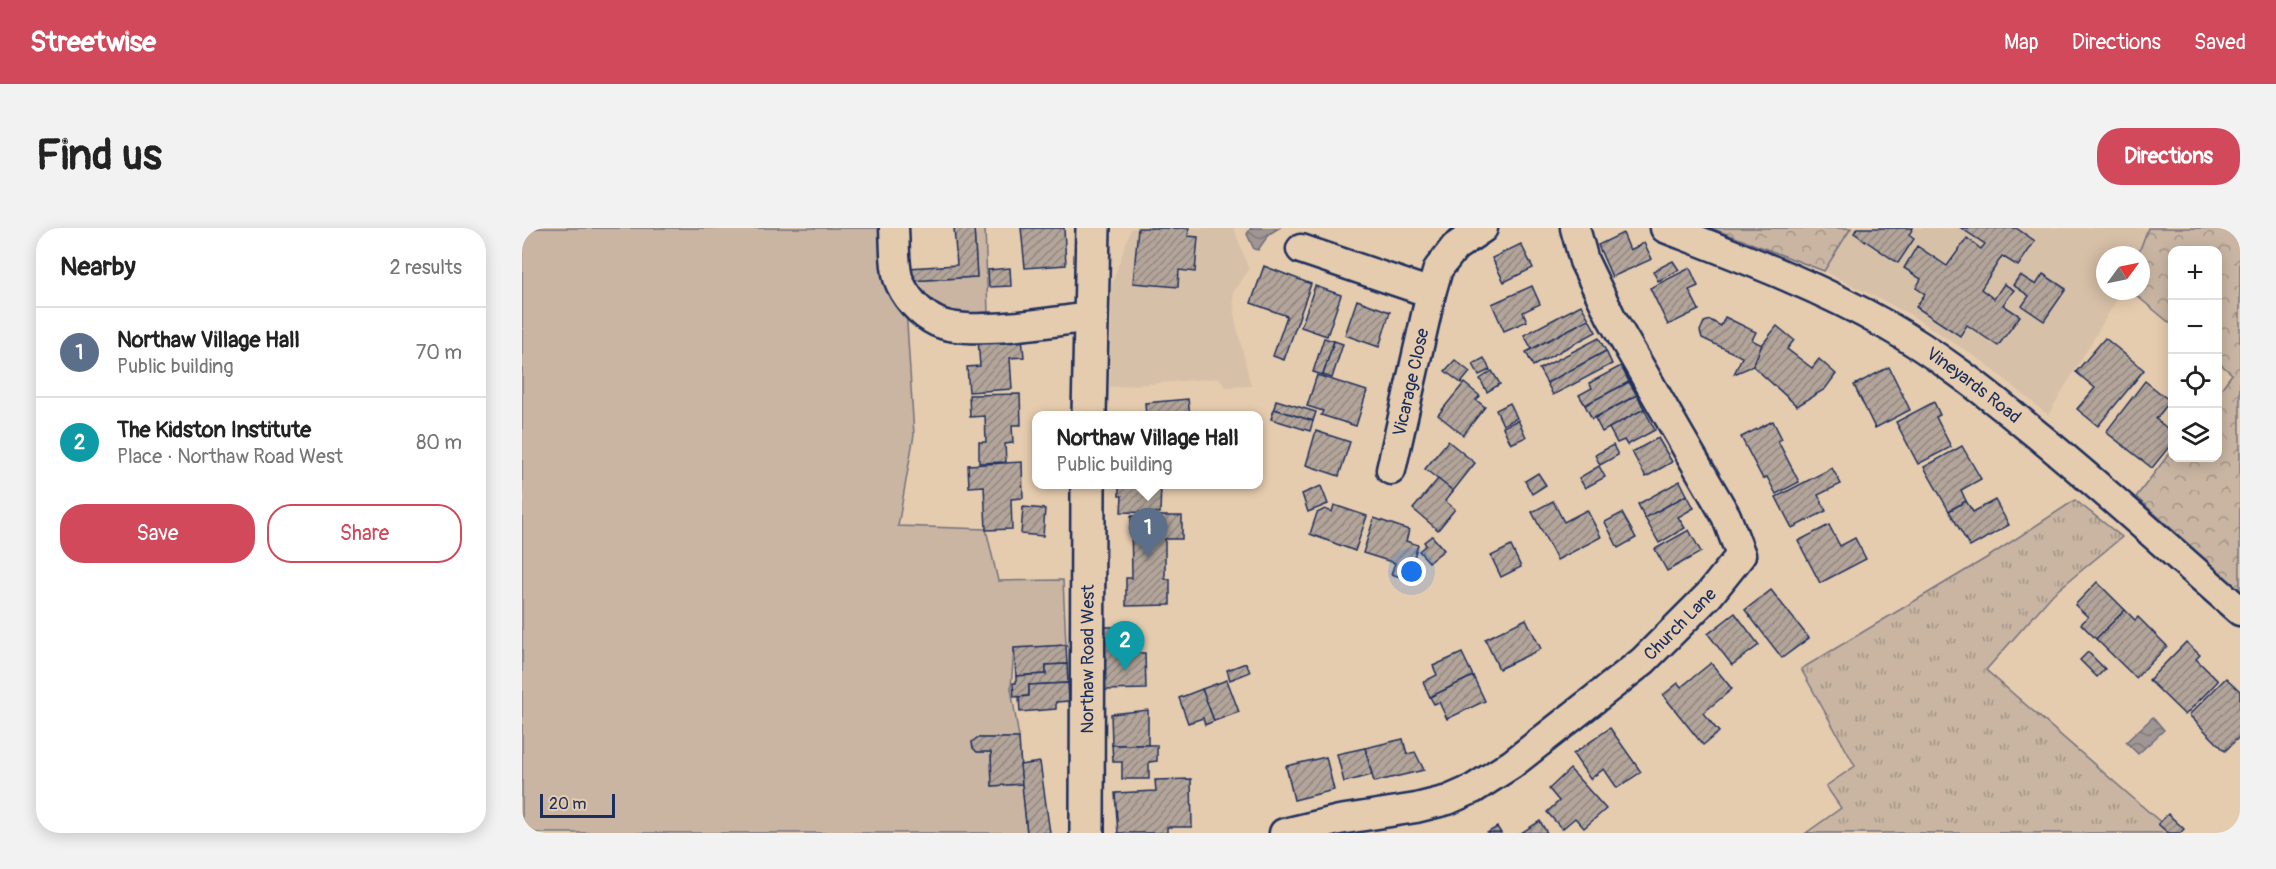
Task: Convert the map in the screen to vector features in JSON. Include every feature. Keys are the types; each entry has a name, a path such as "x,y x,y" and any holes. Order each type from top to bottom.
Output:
{"main road":[{"path":"1089,411 1093,228"},
{"name":"Northaw Road West","path":"1087,833 1088,489"}],"street":[{"path":"894,228 898,279 916,308 938,322 963,327 991,327 1092,317"},
{"name":"Vicarage Close","path":"1391,470 1438,269 1455,247 1483,228"},
{"name":"Church Lane","path":"1284,833 1375,824 1416,808 1448,800 1473,789 1512,764 1644,661 1709,595 1741,555 1726,516 1611,317 1584,261 1575,228"},
{"name":"Vineyards Road","path":"1665,228 1813,287 1850,305 1915,343 1999,404 2084,473 2240,611"},
{"path":"1301,249 1431,293"}],"shaded area":[{"path":"1131,228 1234,228 1249,270 1233,293 1235,319 1251,386 1226,387 1219,378 1110,387 1112,284"},
{"path":"1851,228 2148,228 2141,246 2096,246 2096,300 2117,300 2048,415 1985,363 1909,314 1824,271"}],"green space":[{"path":"522,228 901,228 914,435 898,526 986,529 998,581 1063,580 1066,645 1014,649 1011,688 1019,738 978,738 972,742 977,752 991,752 992,786 1022,784 1027,833 522,833"},
{"path":"974,228 985,228 988,312 962,313 930,306 917,294 909,281 977,277"},
{"path":"1711,228 1851,228 1824,271"},
{"path":"2148,228 2240,228 2240,590 2136,497 2168,455 2168,462 2222,462 2222,388 2232,374 2222,365 2222,246 2168,246 2168,322 2142,300 2150,300 2150,246 2141,246"},
{"path":"2075,500 2122,537 2053,594 1986,670 2173,833 1806,833 1841,808 1826,786 1855,766 1801,669 1988,557"}],"water":[{"path":"1251,228 1279,228 1269,234 1258,250 1254,249 1247,234"},
{"path":"2153,717 2164,730 2138,754 2126,742"}],"building":[{"path":"954,228 974,228 977,277 909,281 908,268 957,265"},
{"path":"1021,228 1064,228 1066,265 1025,268"},
{"path":"1138,228 1189,228 1188,236 1198,237 1195,272 1179,270 1178,287 1133,283"},
{"path":"1857,228 1913,228 1909,235 1914,239 1898,263 1854,233"},
{"path":"1961,228 2016,228 2035,241 2018,266 2002,256 1981,289 1994,299 2004,284 2014,290 2003,305 2020,316 1998,346 1967,325 1960,336 1916,307 1925,294 1916,288 1921,279 1904,268 1917,246 1947,266 1967,238 1981,249 1985,244"},
{"path":"1623,233 1630,250 1644,243 1652,259 1612,277 1598,245"},
{"path":"1521,244 1533,268 1504,282 1492,258"},
{"path":"1673,261 1679,270 1658,281 1653,271"},
{"path":"1264,266 1311,284 1284,360 1273,356 1287,316 1251,303"},
{"path":"1010,268 1011,286 989,287 988,270"},
{"path":"1690,268 1698,286 1689,290 1699,310 1668,325 1650,288"},
{"path":"2043,274 2066,289 2044,321 2022,306 2029,296 2013,285 2020,275 2036,285"},
{"path":"1315,286 1341,295 1327,336 1301,327"},
{"path":"1532,286 1540,304 1523,312 1527,321 1504,331 1492,304"},
{"path":"1357,300 1390,312 1379,347 1345,335"},
{"path":"1581,305 1589,319 1532,349 1524,335"},
{"path":"1725,317 1756,332 1752,340 1762,345 1753,366 1734,374 1742,357 1702,338 1700,331 1704,322 1710,320 1721,326"},
{"path":"1589,319 1596,332 1533,366 1526,352"},
{"path":"1777,326 1794,340 1787,349 1812,368 1819,359 1836,374 1825,389 1797,406 1753,366 1762,345"},
{"path":"1022,337 1024,357 1010,358 1012,389 969,392 967,367 980,366 978,340"},
{"path":"1324,338 1334,341 1323,375 1313,372"},
{"path":"1599,338 1606,351 1547,383 1539,369"},
{"path":"2105,338 2144,370 2098,426 2077,409 2095,388 2076,372"},
{"path":"1334,341 1343,344 1332,378 1323,375"},
{"path":"1606,351 1612,364 1553,395 1547,383"},
{"path":"1484,358 1490,370 1479,375 1473,364"},
{"path":"1455,360 1470,372 1461,383 1445,371"},
{"path":"1621,366 1629,382 1585,405 1579,395 1592,388 1589,383"},
{"path":"1889,367 1910,410 1875,428 1854,385"},
{"path":"1492,371 1500,384 1487,392 1480,379"},
{"path":"1317,375 1367,391 1356,426 1321,415 1323,411 1307,406"},
{"path":"2145,381 2168,399 2168,404 2156,419 2168,429 2168,448 2152,468 2106,432"},
{"path":"1629,382 1637,395 1592,419 1585,405"},
{"path":"1464,383 1480,396 1476,400 1485,407 1463,435 1438,415"},
{"path":"1020,394 1021,425 1012,425 1013,443 1005,444 1006,462 979,463 979,442 986,442 985,416 970,417 969,395"},
{"path":"1637,395 1644,409 1602,432 1595,418"},
{"path":"1188,399 1189,411 1146,411 1145,403"},
{"path":"1276,400 1316,412 1313,421 1274,409"},
{"path":"1934,402 1940,415 1936,417 1951,447 1918,464 1896,422"},
{"path":"1510,403 1517,418 1503,425 1496,410"},
{"path":"1274,409 1313,421 1310,431 1271,419"},
{"path":"1644,409 1655,430 1627,445 1624,440 1617,443 1609,428"},
{"path":"1518,420 1526,437 1511,444 1503,427"},
{"path":"1773,421 1782,439 1778,441 1799,482 1776,494 1767,477 1763,479 1741,437"},
{"path":"1316,431 1350,442 1339,476 1306,465"},
{"path":"1658,438 1672,462 1646,477 1632,452"},
{"path":"1448,441 1475,463 1453,491 1425,469"},
{"path":"1613,445 1618,455 1600,465 1595,455"},
{"path":"1962,446 1981,479 1961,490 1966,501 1949,511 1924,467"},
{"path":"1022,462 1023,498 1011,499 1012,529 986,530 984,486 969,487 968,465"},
{"path":"1599,466 1605,477 1585,488 1579,478"},
{"path":"1832,468 1841,484 1818,495 1826,511 1792,528 1776,497"},
{"path":"1538,473 1546,485 1532,494 1525,481"},
{"path":"1438,479 1453,491 1445,501 1455,509 1438,530 1413,509"},
{"path":"1680,481 1687,495 1645,518 1638,504"},
{"path":"1321,486 1328,504 1308,512 1302,494"},
{"path":"1119,489 1161,489 1160,513 1121,512 1122,496 1119,496"},
{"path":"1687,495 1694,508 1678,517 1685,528 1659,543 1645,518"},
{"path":"1995,500 2009,525 1970,547 1949,511 1966,501 1973,512"},
{"path":"1553,501 1564,522 1587,510 1601,537 1557,560 1532,512"},
{"path":"1334,505 1367,516 1355,551 1310,534 1317,513 1325,509 1332,512"},
{"path":"1023,507 1045,509 1043,536 1021,534"},
{"path":"1622,513 1636,538 1618,548 1605,522"},
{"path":"1131,516 1182,516 1182,539 1165,539 1165,579 1170,579 1170,605 1126,606 1126,578 1132,578"},
{"path":"1374,518 1409,530 1406,541 1418,545 1407,579 1391,574 1395,563 1363,553"},
{"path":"1829,525 1840,546 1855,538 1866,559 1820,583 1798,541"},
{"path":"1689,530 1701,552 1667,571 1655,549"},
{"path":"1432,536 1444,550 1429,562 1419,551 1426,545 1424,542"},
{"path":"1511,546 1521,567 1501,577 1491,556"},
{"path":"2097,582 2125,610 2096,639 2081,624 2088,617 2075,605"},
{"path":"1771,590 1809,638 1782,658 1745,610"},
{"path":"2125,610 2135,620 2138,617 2167,646 2136,678 2096,639"},
{"path":"1735,613 1759,645 1732,665 1708,634"},
{"path":"1526,619 1541,649 1499,669 1485,639"},
{"path":"1104,627 1134,627 1134,653 1145,653 1146,689 1105,690"},
{"path":"2186,642 2200,655 2196,659 2218,681 2185,715 2149,680"},
{"path":"1066,645 1067,664 1046,665 1046,674 1016,676 1014,648"},
{"path":"2088,652 2105,669 2097,677 2080,660"},
{"path":"1462,653 1473,676 1430,697 1423,682 1437,675 1433,666"},
{"path":"1246,663 1250,672 1230,680 1227,670"},
{"path":"1711,663 1732,689 1703,713 1719,732 1703,745 1663,695 1678,683 1681,687"},
{"path":"1067,664 1068,683 1029,685 1029,696 1014,697 1013,683 1016,683 1016,676 1046,674 1046,665"},
{"path":"1473,676 1485,701 1447,719 1439,702 1434,704 1430,697"},
{"path":"2226,678 2240,691 2240,736 2225,751 2189,715"},
{"path":"1227,680 1239,712 1214,721 1202,689"},
{"path":"1068,683 1069,701 1056,702 1056,709 1020,712 1019,697 1029,696 1029,685"},
{"path":"1202,689 1214,721 1205,725 1203,718 1188,723 1179,698"},
{"path":"1148,710 1148,745 1112,745 1111,714"},
{"path":"1610,728 1641,772 1617,788 1604,769 1590,779 1573,754"},
{"path":"977,738 1019,738 1022,784 992,786 991,752 977,752 973,748 972,742"},
{"path":"1403,739 1407,754 1415,752 1424,770 1374,782 1365,748"},
{"path":"1112,745 1157,745 1157,761 1149,762 1149,779 1122,779 1122,762 1113,762"},
{"path":"1365,748 1372,775 1344,782 1337,754"},
{"path":"1326,757 1334,790 1294,800 1286,766"},
{"path":"1040,762 1050,833 1027,833 1020,765"},
{"path":"1570,769 1606,809 1584,828 1575,818 1562,829 1547,812 1559,801 1549,789"},
{"path":"1191,779 1192,827 1167,827 1167,833 1118,833 1115,793 1156,791 1155,780"},
{"path":"2168,814 2184,829 2180,833 2168,833 2158,824"},
{"path":"1540,821 1547,833 1521,833"},
{"path":"1497,827 1501,833 1487,833"}],"place":[{"name":"Northaw Village Hall","path":"1148,558"},
{"name":"The Kidston Institute","path":"1125,671"}]}
